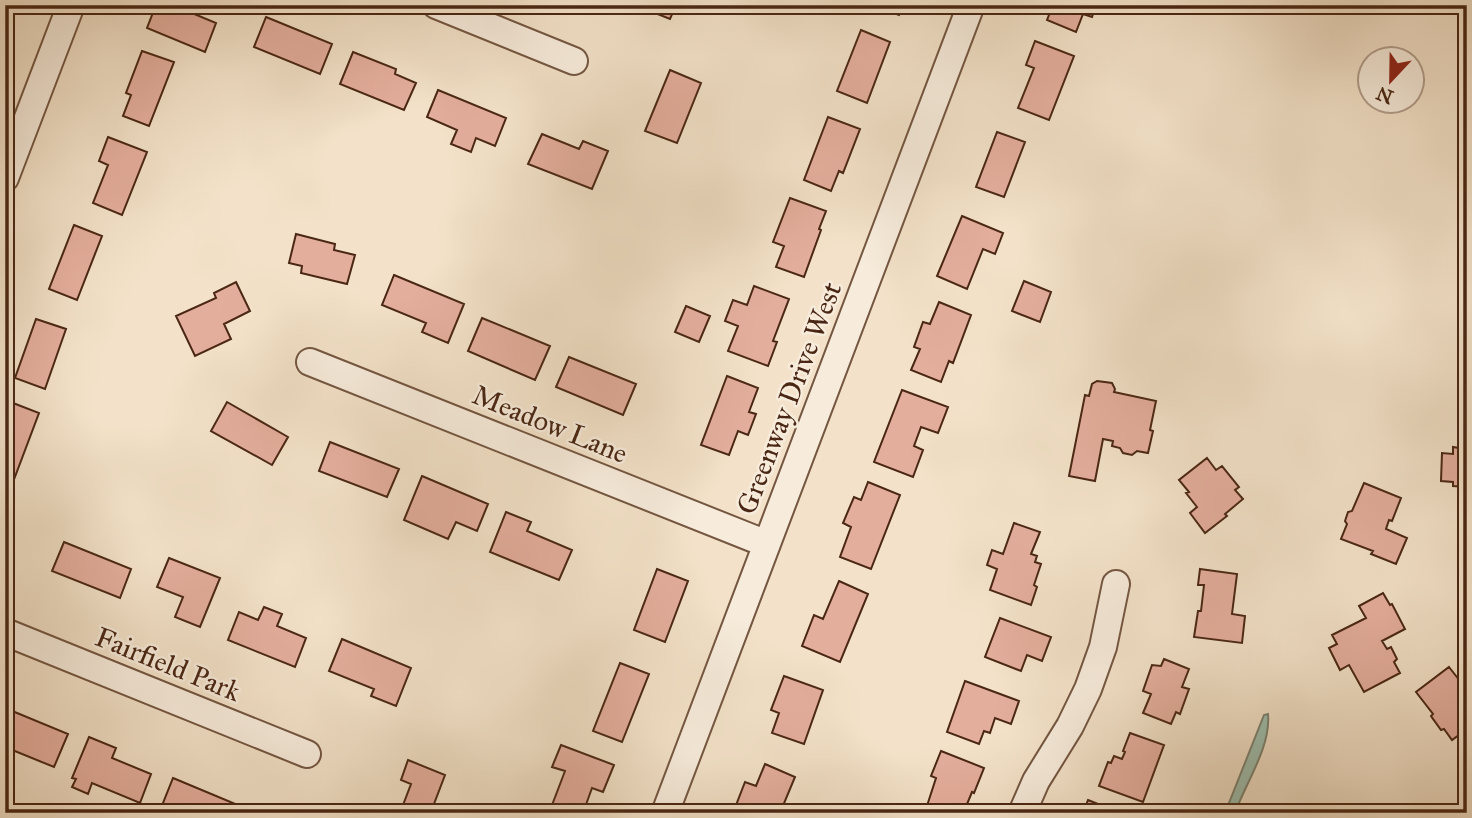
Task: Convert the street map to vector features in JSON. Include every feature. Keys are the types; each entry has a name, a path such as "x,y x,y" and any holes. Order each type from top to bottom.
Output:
{"street":[{"path":"5,178 71,5"},
{"path":"436,5 574,61"},
{"name":"Greenway Drive West","path":"665,813 971,5"},
{"name":"Meadow Lane","path":"310,362 767,544"},
{"path":"1021,813 1036,781 1070,726 1088,690 1103,647 1116,584"},
{"name":"Fairfield Park","path":"5,632 307,754"}],"shaded area":[{"path":"1268,714 1266,739 1257,764 1235,813 1225,813 1264,715"}],"building":[{"path":"156,5 190,5 187,11 216,23 205,52 147,28"},
{"path":"635,5 676,5 670,19"},
{"path":"872,5 903,5 899,15"},
{"path":"1053,5 1096,5 1092,17 1083,14 1076,32 1047,20"},
{"path":"266,17 332,44 320,74 254,47"},
{"path":"861,30 890,42 867,103 837,91"},
{"path":"1035,41 1074,56 1049,120 1018,108 1034,68 1026,65"},
{"path":"142,51 174,62 149,126 123,116 131,95 126,93"},
{"path":"353,52 396,69 395,74 416,83 404,110 340,84"},
{"path":"670,70 701,83 677,143 645,131"},
{"path":"438,90 506,118 495,146 476,138 471,152 451,144 457,130 427,117"},
{"path":"828,117 860,129 843,173 839,171 831,191 804,180"},
{"path":"997,132 1025,142 1004,197 976,187"},
{"path":"542,134 579,149 583,141 608,151 592,189 528,164"},
{"path":"108,137 147,152 122,215 93,203 108,165 99,161"},
{"path":"790,198 826,211 804,277 776,267 784,246 773,242"},
{"path":"962,216 1003,233 995,254 983,249 967,289 937,276"},
{"path":"74,225 102,236 77,300 49,289"},
{"path":"296,234 335,244 334,250 355,255 347,284 301,273 302,266 289,263"},
{"path":"394,275 464,304 448,343 422,332 426,323 382,305"},
{"path":"1024,281 1051,292 1040,322 1012,311"},
{"path":"236,282 250,311 224,324 231,339 195,356 176,316 216,298 214,293"},
{"path":"754,286 789,299 773,341 777,342 768,366 728,351 738,326 725,321 733,300 747,305"},
{"path":"939,302 971,315 953,363 949,361 941,382 911,370 920,349 914,347 923,322 930,324"},
{"path":"686,306 710,316 699,342 675,332"},
{"path":"482,318 550,346 535,380 468,351"},
{"path":"36,319 66,329 45,389 15,378"},
{"path":"569,357 636,384 623,415 556,387"},
{"path":"727,376 758,388 749,412 756,414 748,435 738,431 729,455 701,445"},
{"path":"1097,381 1112,383 1114,392 1156,401 1148,453 1123,453 1120,448 1112,446 1113,441 1103,439 1095,481 1069,476 1085,395 1089,396 1092,384"},
{"path":"902,390 948,407 938,433 921,427 914,446 923,450 913,477 874,462"},
{"path":"227,402 288,437 272,465 211,431"},
{"path":"13,403 39,413 13,482 5,480 5,422"},
{"path":"1460,432 1467,432 1467,487 1453,486 1453,482 1441,481 1442,453 1453,454 1453,447 1459,448"},
{"path":"330,442 399,469 387,497 319,471"},
{"path":"1207,458 1216,470 1222,466 1239,487 1235,490 1243,499 1205,533 1190,513 1197,507 1179,480"},
{"path":"422,476 488,504 477,531 456,522 448,539 404,520"},
{"path":"868,482 900,495 871,569 840,557 851,527 843,523 854,497 861,500"},
{"path":"1364,483 1401,498 1386,529 1407,538 1396,564 1371,554 1373,551 1341,539 1348,512 1352,511"},
{"path":"506,512 531,522 527,531 572,550 559,580 490,552"},
{"path":"1014,523 1040,532 1031,554 1037,556 1035,562 1041,564 1031,605 990,590 997,569 987,565 992,550 1003,554"},
{"path":"64,542 131,569 120,598 52,571"},
{"path":"169,558 220,578 200,627 175,617 183,597 157,587"},
{"path":"657,569 688,581 665,642 634,630"},
{"path":"1200,569 1237,574 1232,614 1245,616 1242,643 1194,637 1204,585 1198,585"},
{"path":"839,581 868,594 840,662 802,646 814,615 823,619"},
{"path":"1383,593 1405,629 1382,641 1387,649 1391,647 1400,673 1364,692 1349,665 1340,670 1329,648 1337,644 1332,635 1366,618 1359,606"},
{"path":"264,607 282,614 277,626 306,638 295,667 228,640 239,612 258,620"},
{"path":"1000,618 1051,637 1042,661 1027,655 1021,671 985,657"},
{"path":"342,639 411,668 396,706 371,696 374,689 329,671"},
{"path":"1164,659 1189,669 1182,687 1189,689 1180,714 1176,712 1171,724 1143,713 1151,694 1143,691 1152,665 1161,666"},
{"path":"620,663 649,674 622,742 593,731"},
{"path":"1449,667 1467,690 1467,729 1452,740 1444,729 1441,730 1431,716 1433,714 1416,692"},
{"path":"784,676 823,690 804,744 772,733 779,713 771,710"},
{"path":"965,681 1019,701 1011,724 995,718 990,733 984,731 979,744 947,732"},
{"path":"5,708 68,734 54,767 5,747"},
{"path":"1130,733 1164,745 1143,802 1099,786 1108,762 1111,763 1114,756 1122,759"},
{"path":"89,737 116,748 112,758 151,774 140,803 92,783 88,794 72,787 76,779 72,778"},
{"path":"561,745 614,765 603,792 592,788 583,813 549,813 565,771 552,767"},
{"path":"941,751 984,768 965,809 966,813 925,812 936,778 931,776"},
{"path":"408,760 445,775 434,804 450,813 400,813 411,784 401,780"},
{"path":"765,764 795,777 780,813 733,813 745,782 756,786"},
{"path":"173,778 245,808 243,813 171,813 161,808"},
{"path":"1088,800 1113,810 1115,813 1083,813"}]}
